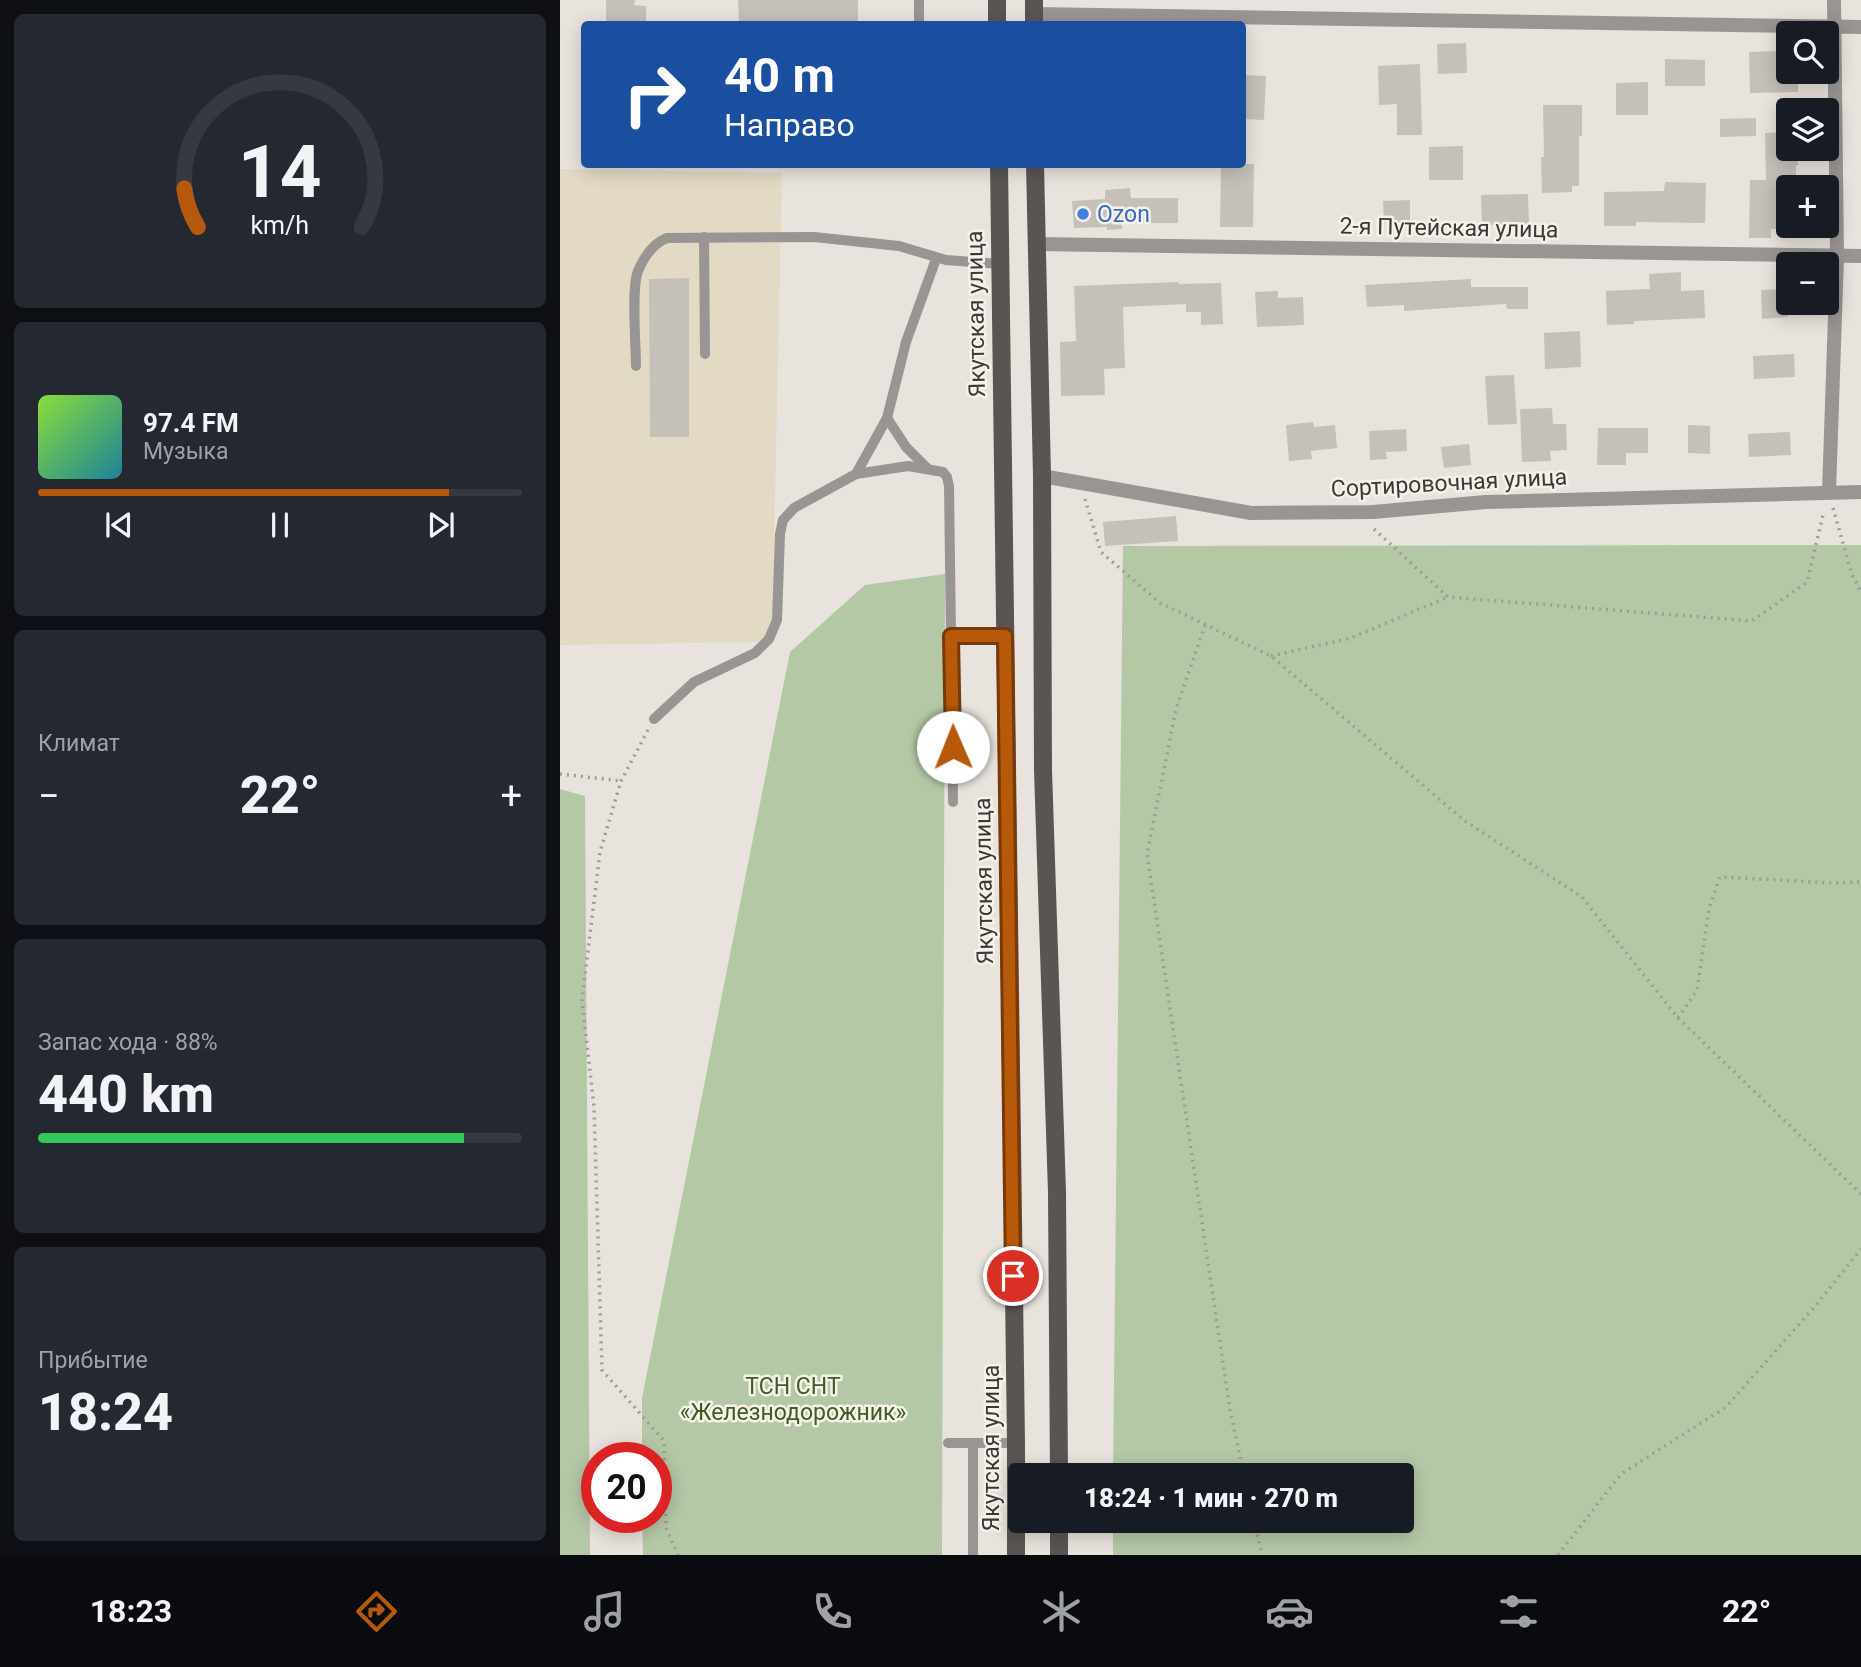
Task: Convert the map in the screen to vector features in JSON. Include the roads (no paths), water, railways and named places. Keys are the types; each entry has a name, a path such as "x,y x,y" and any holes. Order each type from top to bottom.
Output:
{"main road":[{"path":"997,0 997,21"},
{"name":"Якутская улица","path":"999,168 1016,1555"},
{"path":"1035,168 1042,476 1043,770 1057,1192 1059,1463"},
{"path":"1059,1533 1059,1555"}],"street":[{"path":"1834,0 1834,21"},
{"path":"1034,13 1776,26"},
{"path":"1839,27 1861,27"},
{"path":"1835,84 1837,252"},
{"name":"2-я Путейская улица","path":"1036,244 1776,256"},
{"name":"2-я Путейская улица","path":"1839,257 1861,257"},
{"path":"1829,492 1835,315"},
{"name":"Сортировочная улица","path":"1042,476 1251,513 1373,512 1486,502 1861,492"}],"lane":[{"path":"919,0 919,21"},
{"path":"636,366 637,273 659,241 676,237 814,237 899,246 936,258 1000,264"},
{"path":"704,237 705,354"},
{"path":"856,474 887,418 906,342 936,258"},
{"path":"887,418 906,447 928,469"},
{"path":"654,719 694,682 755,653 769,639 777,620 780,534 783,520 794,508 856,474 908,466 943,472 949,486 953,802"},
{"path":"951,636 1005,636"},
{"path":"948,1443 1016,1443"},
{"path":"973,1555 974,1443"}],"place":[{"name":"Ozon","path":"1083,214"}],"park label":[{"name":"ТСН СНТ «Железнодорожник»","path":"793,1399"}]}
